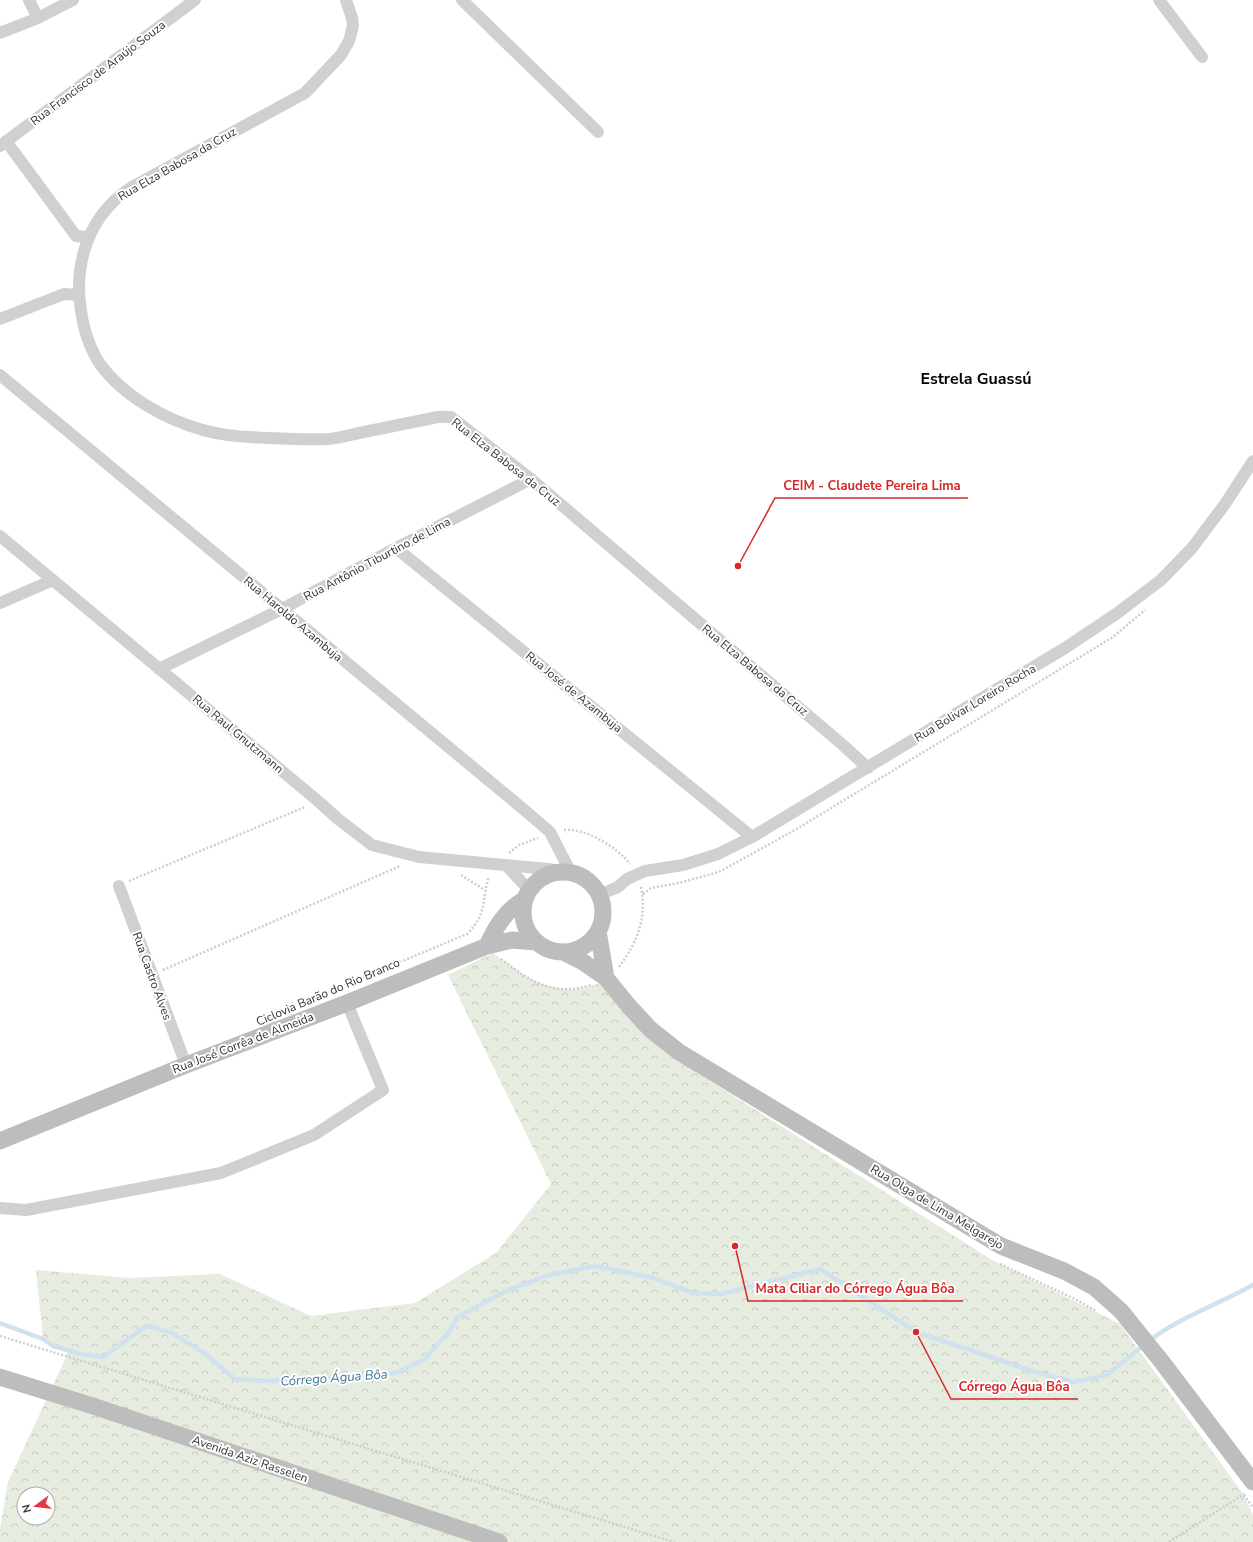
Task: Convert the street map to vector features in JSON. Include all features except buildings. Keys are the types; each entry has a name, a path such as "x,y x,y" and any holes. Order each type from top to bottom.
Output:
{"street":[{"path":"29,0 38,18"},
{"path":"0,33 38,18 73,0"},
{"name":"Rua Francisco de Araújo Souza","path":"3,144 195,0"},
{"name":"Rua Elza Babosa da Cruz","path":"346,0 351,10 353,26 350,41 341,55 305,93 122,193 99,217 88,237 81,266 79,295 86,331 100,364 135,398 166,416 184,424 223,434 304,440 331,439 438,417 451,417 531,479 838,740 868,768"},
{"path":"462,0 598,132"},
{"path":"1159,0 1202,58"},
{"path":"3,144 76,236 88,237"},
{"path":"0,319 64,294 79,295"},
{"name":"Rua Haroldo Azambuja","path":"0,375 550,832 568,873"},
{"name":"Rua Bolivar Loreiro Rocha","path":"599,895 618,887 627,879 645,871 683,865 718,854 752,837 1065,648 1116,614 1161,580 1192,548 1225,504 1253,461"},
{"name":"Rua Antônio Tiburtino de Lima","path":"159,669 282,609 396,548 531,479"},
{"name":"Rua Raul Gnutzmann","path":"0,536 338,819 372,845 419,858 501,865 568,873"},
{"name":"Rua José de Azambuja","path":"396,548 752,837"},
{"path":"0,603 53,580"},
{"path":"501,865 527,894"},
{"path":"487,946 496,927 505,914 527,894 536,883 544,877 554,873 568,873 588,881 599,895 602,907 602,919 598,931 592,940 573,951 553,951 544,948 528,933 524,922 523,910 527,894"},
{"name":"Rua Castro Alves","path":"119,886 186,1065"},
{"path":"598,931 607,979"},
{"name":"Rua José Corrêa de Almeida","path":"0,1141 186,1065 347,1003 487,946 512,940 536,942"},
{"name":"Rua Olga de Lima Melgarejo","path":"563,952 583,962 607,979 650,1029 679,1052 1001,1246 1064,1271 1094,1287 1121,1311 1162,1362 1251,1487"},
{"path":"0,1208 26,1210 221,1173 314,1135 383,1090 347,1003"},
{"name":"Avenida Aziz Rasselen","path":"0,1377 96,1407 499,1542"}],"path":[{"path":"119,886 318,801"},
{"path":"151,974 419,858"},
{"name":"Ciclovia Barão do Rio Branco","path":"320,995 467,934 477,924 484,906 485,890 490,873 501,865"},
{"path":"607,979 626,957 636,941 642,920 642,894"},
{"path":"0,1336 674,1542"},
{"path":"1169,1542 1251,1487"}],"green space":[{"path":"493,953 523,975 548,986 563,989 580,989 601,983 634,1024 671,1055 721,1088 992,1260 1120,1324 1243,1494 1253,1515 1253,1542 0,1542 0,1529 8,1482 69,1351 43,1339 36,1270 129,1278 220,1274 311,1316 415,1303 496,1253 551,1184 448,975"}],"waterway":[{"name":"Córrego Água Bôa","path":"0,1323 43,1339 53,1346 81,1354 103,1357 146,1326 170,1332 204,1353 235,1379 267,1381 364,1376 396,1373 425,1359 448,1333 458,1317 506,1291 549,1275 595,1266 653,1278 693,1293 721,1294 820,1269 916,1332 1035,1372 1073,1382 1107,1375 1144,1345"},
{"name":"Córrego Água Bôa","path":"1150,1340 1174,1324 1253,1285"}],"place":[{"name":"CEIM - Claudete Pereira Lima","path":"738,566"},
{"name":"Mata Ciliar do Córrego Água Bôa","path":"735,1246"},
{"name":"Córrego Água Bôa","path":"916,1332"}],"district":[{"name":"Estrela Guassú","path":"976,378"}]}
